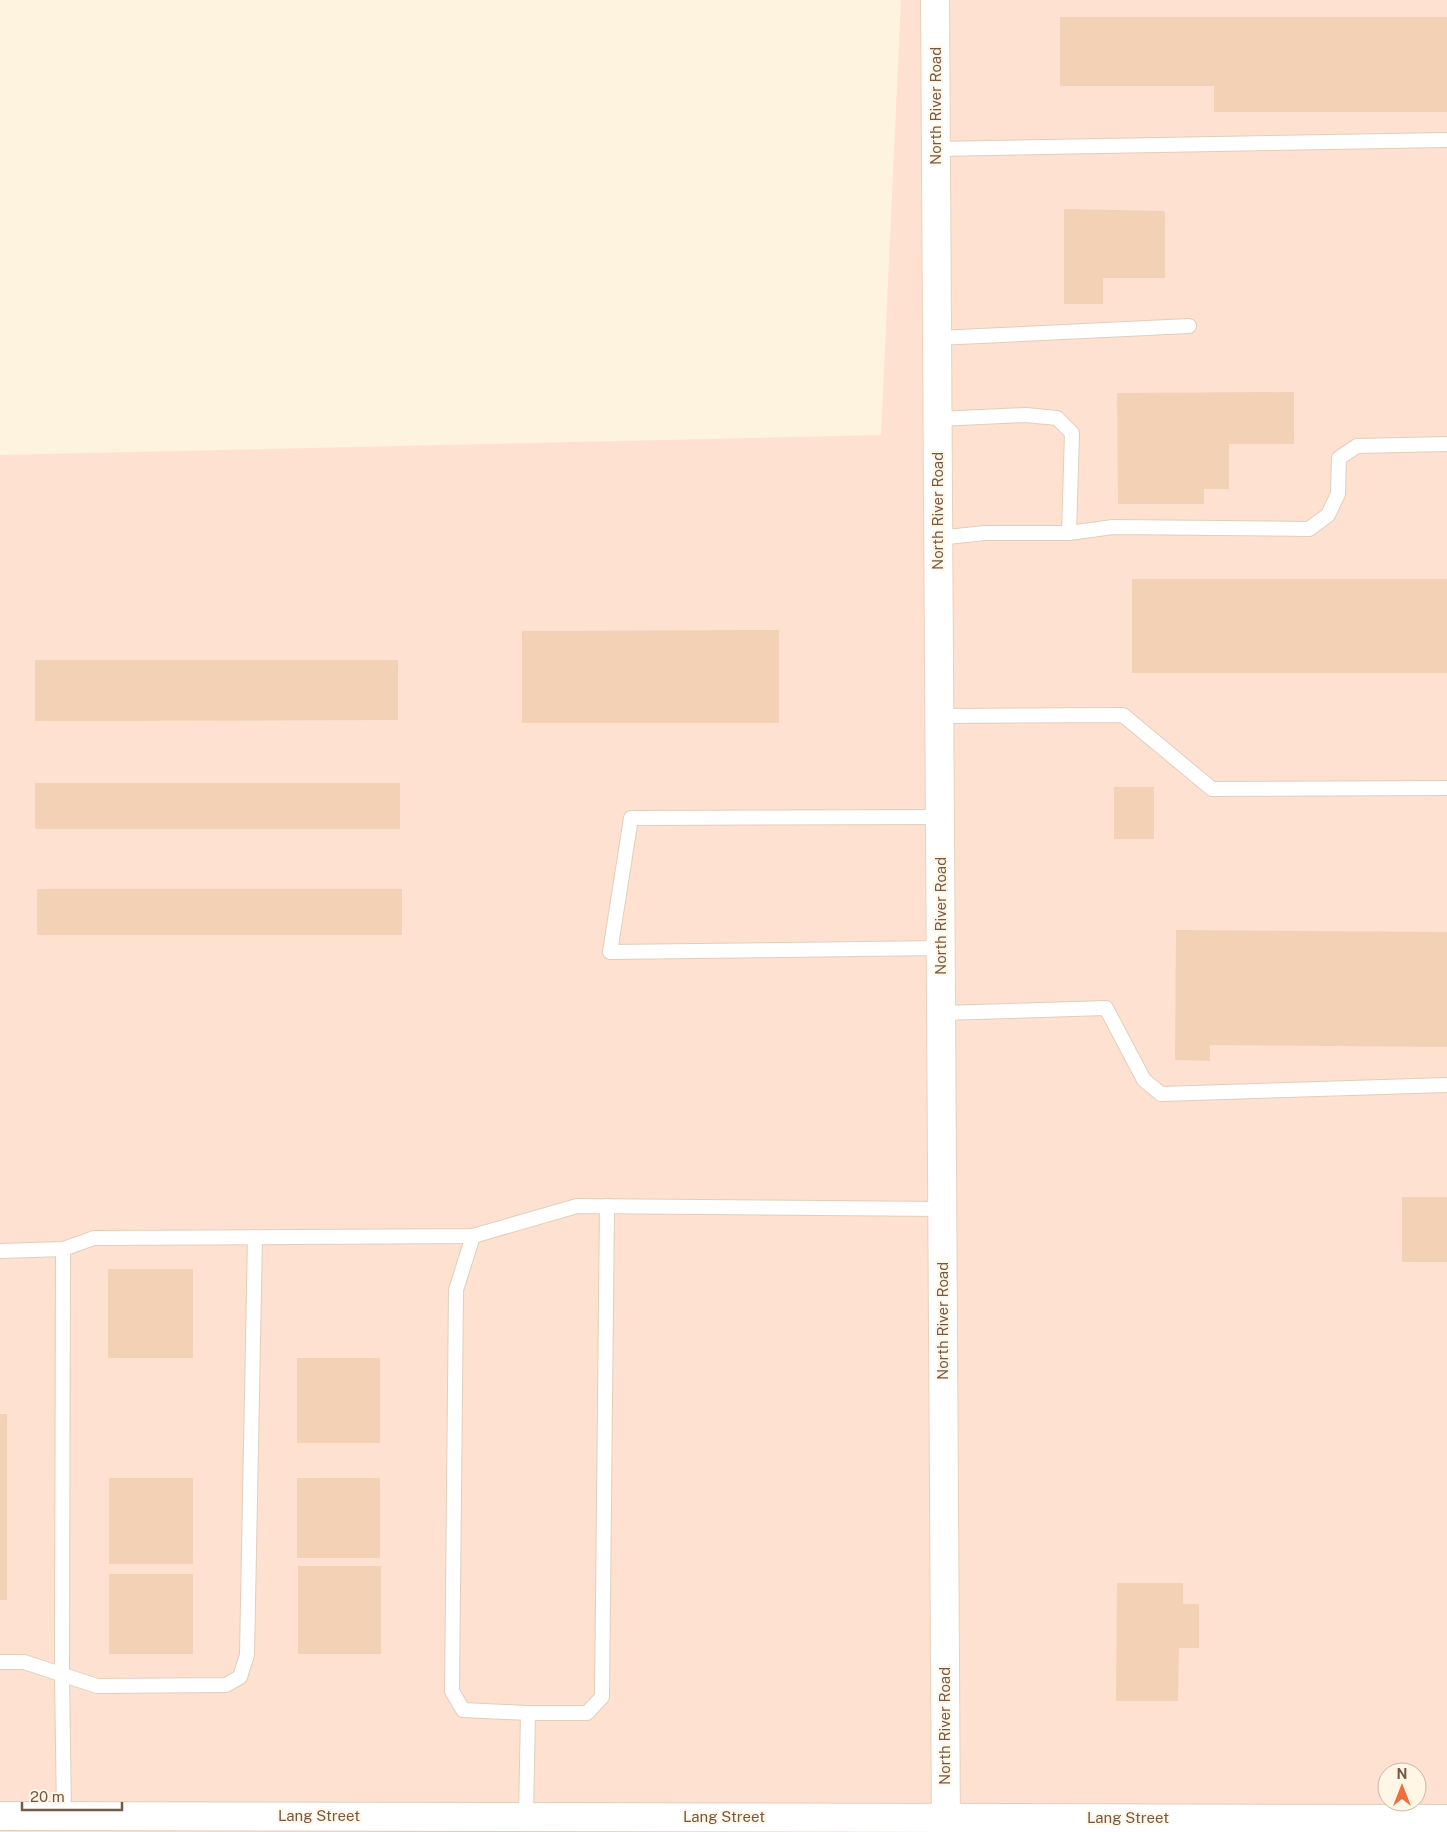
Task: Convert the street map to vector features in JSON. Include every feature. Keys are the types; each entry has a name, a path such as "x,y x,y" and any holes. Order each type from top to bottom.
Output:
{"street":[{"name":"North River Road","path":"935,0 946,1825"},
{"name":"Lang Street","path":"0,1816 526,1817 946,1825 1166,1825 1447,1819"}],"lane":[{"path":"936,150 1447,140"},
{"path":"937,338 1189,326"},
{"path":"938,419 1026,415 1057,418 1072,433 1069,533"},
{"path":"938,538 985,533 1069,533 1113,527 1309,529 1328,515 1338,494 1339,458 1357,446 1447,444"},
{"path":"939,716 1123,715 1212,789 1447,788"},
{"path":"940,817 631,818 610,952 941,948"},
{"path":"941,1013 1106,1008 1144,1080 1161,1094 1447,1085"},
{"path":"0,1250 63,1249 94,1238 473,1236 577,1206 942,1209"},
{"path":"473,1236 456,1290 452,1691 463,1710 528,1713 588,1712 602,1697 606,1206"},
{"path":"0,1662 24,1662 97,1686 226,1685 240,1677 247,1655 255,1237"},
{"path":"63,1249 62,1674 64,1816"},
{"path":"526,1817 528,1713"}],"shaded area":[{"path":"901,0 1447,0 1447,1832 0,1832 0,455 881,435"}],"building":[{"path":"1060,17 1447,17 1447,112 1214,112 1214,86 1060,86"},
{"path":"1064,209 1165,211 1165,278 1103,278 1103,304 1064,304"},
{"path":"1294,392 1294,444 1229,444 1229,489 1204,489 1204,504 1118,504 1117,393"},
{"path":"1132,579 1447,579 1447,673 1132,673"},
{"path":"779,630 779,723 522,723 522,631"},
{"path":"35,660 398,660 398,720 35,721"},
{"path":"35,783 400,783 400,829 35,829"},
{"path":"1114,787 1154,787 1154,839 1114,839"},
{"path":"37,889 402,889 402,935 37,935"},
{"path":"1176,930 1447,932 1447,1047 1210,1045 1210,1061 1175,1060"},
{"path":"1402,1197 1447,1197 1447,1262 1402,1262"},
{"path":"108,1269 193,1269 193,1358 108,1358"},
{"path":"297,1358 380,1358 380,1443 297,1443"},
{"path":"0,1414 7,1414 7,1600 0,1600"},
{"path":"109,1478 193,1478 193,1564 109,1564"},
{"path":"297,1478 380,1478 380,1558 297,1558"},
{"path":"298,1566 381,1566 381,1654 298,1654"},
{"path":"109,1574 193,1574 193,1654 109,1654"},
{"path":"1117,1583 1183,1583 1183,1604 1199,1604 1199,1648 1179,1648 1178,1701 1116,1701"}]}
